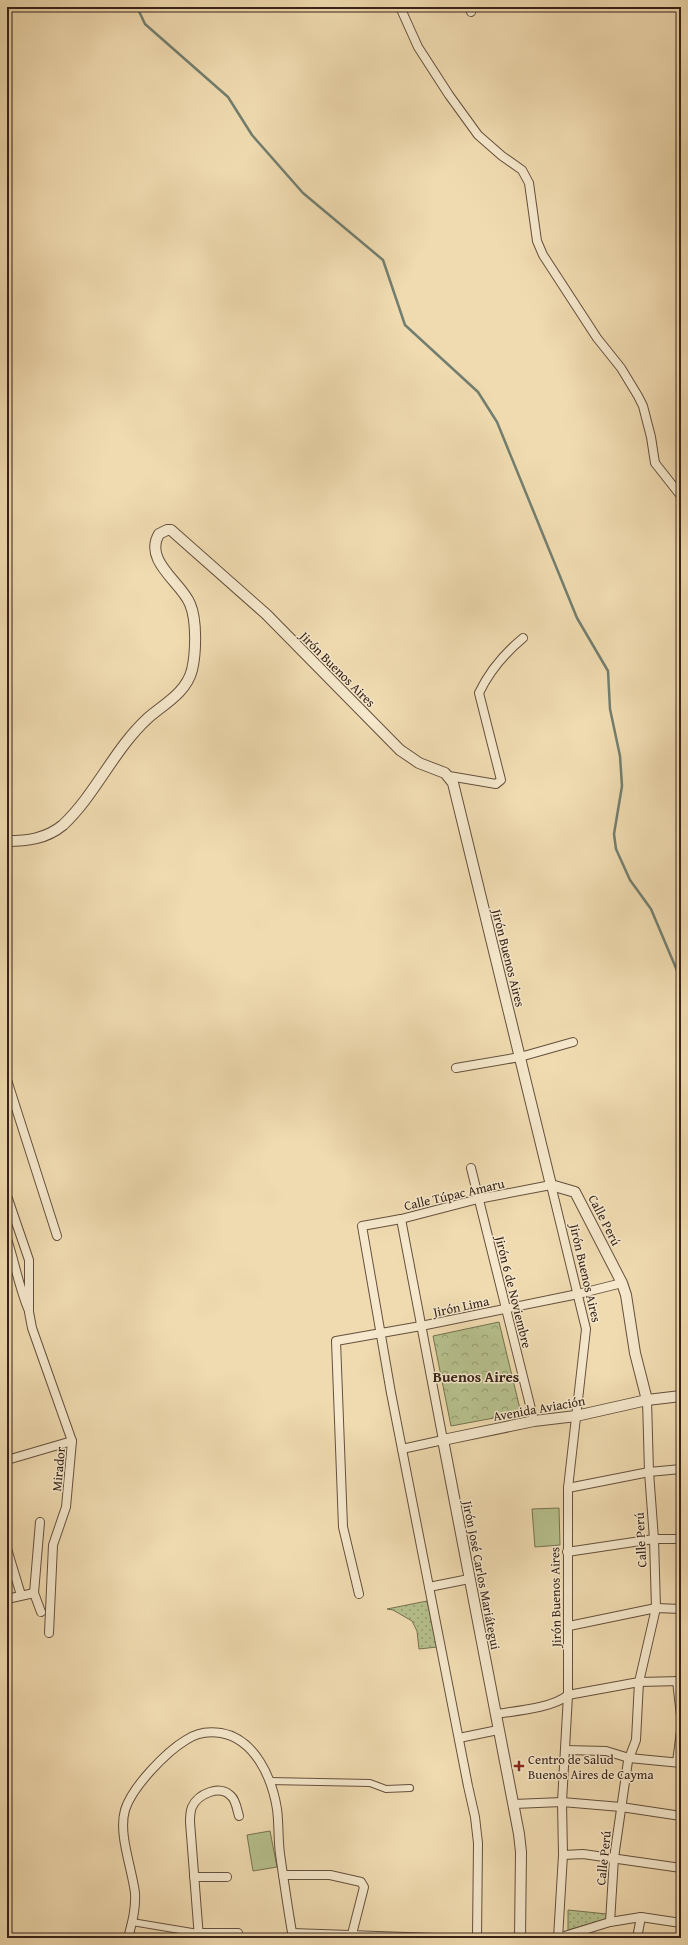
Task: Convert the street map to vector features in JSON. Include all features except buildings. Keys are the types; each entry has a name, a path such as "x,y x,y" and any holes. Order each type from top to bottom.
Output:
{"street":[{"path":"400,7 418,47 449,95 478,135 502,156 522,170 529,183 537,241 543,254 598,338 621,368 644,406 655,463 681,496"},
{"name":"Jirón Buenos Aires","path":"7,841 38,838 53,832 62,825 135,731 176,695 186,684 192,672 194,659 192,611 188,599 166,574 158,557 156,538 159,534 167,530 174,532 196,554 257,605 400,750 419,763 449,776 456,789 586,1329 568,1488 568,1695 562,1802 563,1855 558,1938"},
{"path":"449,776 496,784 500,780 480,693 485,680 510,649 523,638"},
{"path":"456,1068 520,1057 573,1042"},
{"path":"7,1080 57,1236"},
{"name":"Jirón 6 de Noviembre","path":"471,1168 534,1421"},
{"name":"Calle Túpac Amaru","path":"381,1334 362,1226 401,1219 478,1199 551,1185"},
{"name":"Calle Perú","path":"551,1185 575,1192 622,1283 626,1295 635,1353 647,1400 656,1608 638,1682 636,1740 629,1758 621,1807 614,1858 610,1922"},
{"name":"Mirador","path":"7,1196 29,1260 30,1312 36,1343 64,1413 72,1442 66,1507 53,1545 49,1633"},
{"name":"Jirón José Carlos Mariátegui","path":"401,1219 498,1730 514,1804 521,1852 520,1938"},
{"name":"Mirador","path":"7,1239 24,1299 30,1312"},
{"name":"Jirón Lima","path":"359,1594 342,1526 336,1341 381,1334 506,1309 622,1283"},
{"path":"381,1334 402,1449 475,1817 478,1843 477,1938"},
{"name":"Avenida Aviación","path":"402,1449 534,1421 576,1416 647,1400 681,1396"},
{"path":"7,1460 72,1442"},
{"path":"568,1488 649,1472 681,1469"},
{"path":"40,1522 34,1593 41,1612"},
{"path":"567,1552 654,1539 681,1539"},
{"path":"7,1549 21,1595"},
{"path":"429,1587 469,1579"},
{"path":"7,1599 34,1593"},
{"path":"569,1626 656,1608 681,1609"},
{"path":"496,1714 536,1707 563,1700 568,1695 638,1682 679,1681 681,1716"},
{"path":"459,1738 498,1730"},
{"path":"565,1750 606,1751 629,1758 679,1762 681,1731"},
{"path":"128,1938 132,1922 135,1895 124,1831 124,1816 132,1796 162,1759 193,1736 218,1732 234,1737 245,1744 261,1764 269,1781 277,1810 283,1875 292,1936 434,1938"},
{"path":"269,1781 370,1783 386,1789 410,1788"},
{"path":"198,1935 190,1822 191,1810 195,1803 206,1794 220,1791 225,1792 234,1798 239,1816"},
{"path":"514,1804 562,1802 621,1807 681,1816"},
{"path":"563,1855 583,1854 681,1868"},
{"path":"283,1875 330,1875 361,1882 364,1887 351,1937"},
{"path":"194,1877 227,1877"},
{"path":"558,1938 610,1922 641,1917 681,1923"},
{"path":"636,1938 641,1917"},
{"path":"132,1922 198,1935 238,1933"}],"green space":[{"path":"499,1322 521,1413 451,1426 433,1336"},
{"path":"559,1508 560,1545 535,1547 532,1509"},
{"path":"427,1601 437,1647 419,1649 417,1631 412,1621 393,1610 387,1609"},
{"path":"270,1831 277,1867 253,1871 247,1835"},
{"path":"568,1910 607,1914 607,1919 568,1930"}],"waterway":[{"path":"137,7 145,24 228,97 252,135 303,193 383,260 405,325 478,392 497,422 577,618 608,671 610,709 620,756 622,786 614,834 616,849 630,880 651,909 681,980"}],"place":[{"name":"Centro de Salud Buenos Aires de Cayma","path":"519,1766"}],"district":[{"name":"Buenos Aires","path":"476,1377"}]}
